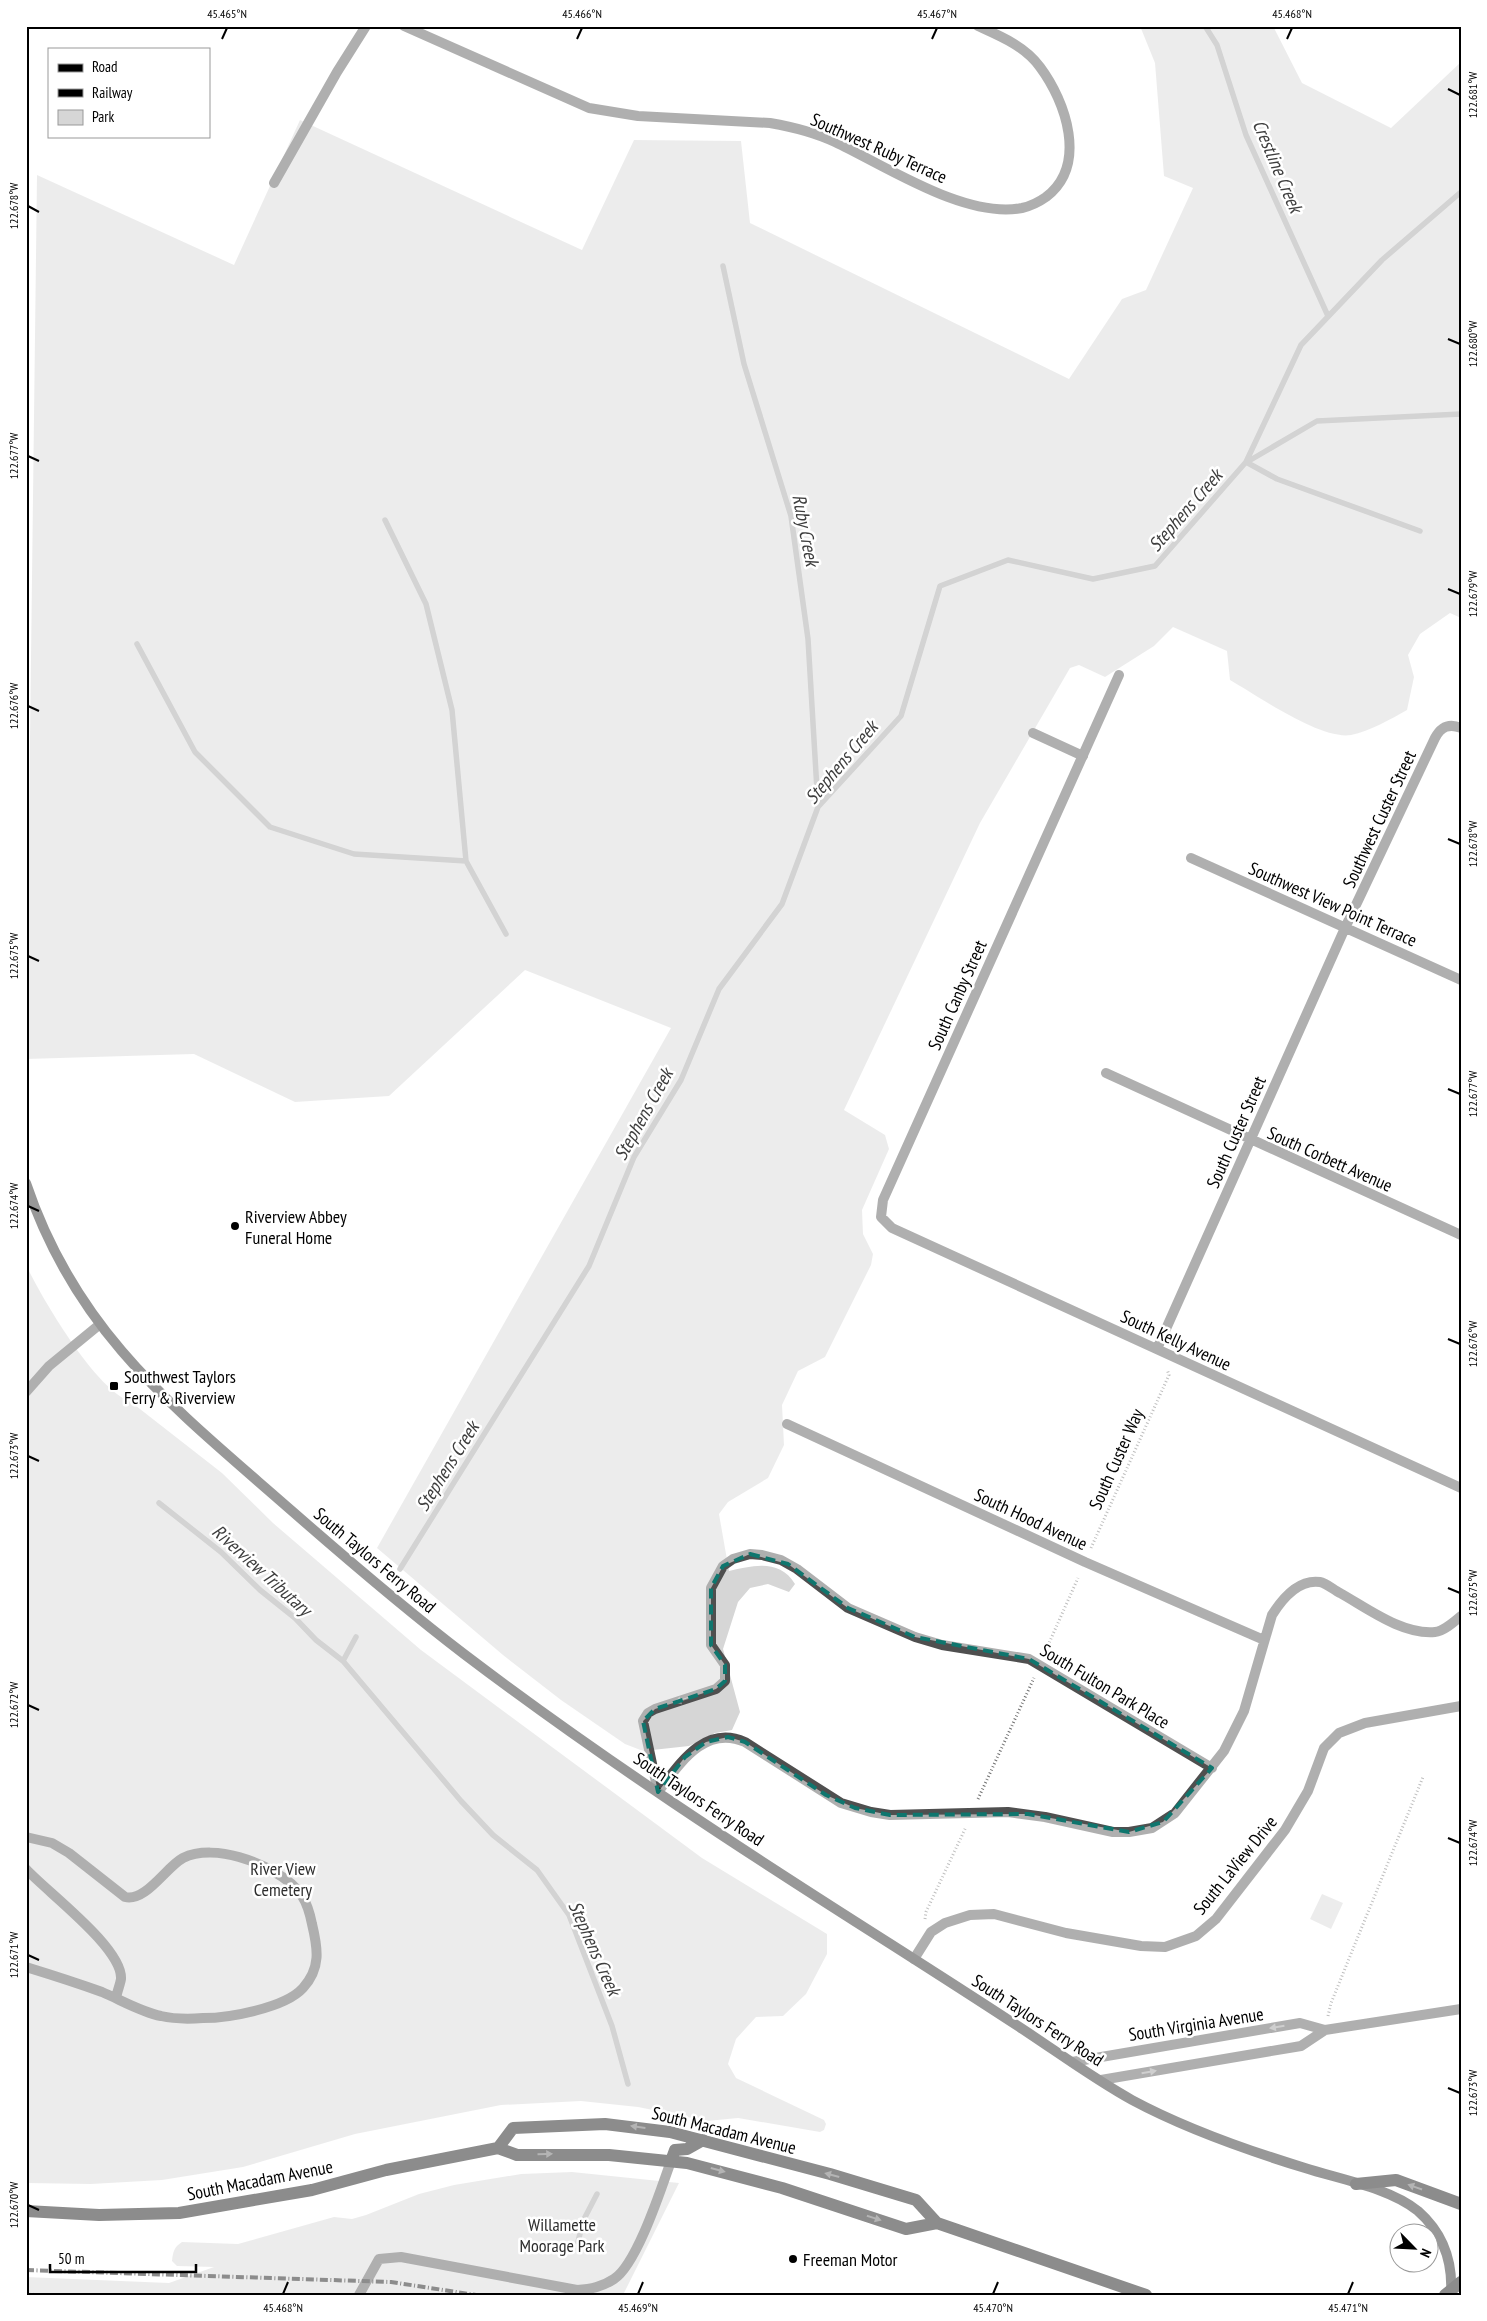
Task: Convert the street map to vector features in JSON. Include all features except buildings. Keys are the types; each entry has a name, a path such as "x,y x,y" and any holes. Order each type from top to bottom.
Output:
{"main road":[{"name":"South Taylors Ferry Road","path":"26,1183 61,1264 99,1325 145,1379 176,1409 341,1553 473,1661 658,1792 1127,2097 1175,2121 1263,2155 1400,2200 1422,2215 1437,2231 1448,2254 1452,2291"},
{"name":"South Macadam Avenue","path":"498,2148 512,2128 605,2124 634,2126 670,2132 916,2200 937,2224"},
{"path":"670,2161 675,2150 687,2149 703,2140"},
{"name":"South Macadam Avenue","path":"26,2211 99,2215 179,2213 312,2190 396,2168 498,2148 517,2155 609,2155 670,2161 708,2168 782,2188 906,2229 937,2224 1146,2295"},
{"path":"1356,2184 1396,2180 1461,2204"},
{"path":"26,2202 44,2212"}],"street":[{"path":"274,183 337,72 366,26"},
{"name":"Southwest Ruby Terrace","path":"404,26 589,108 638,116 762,123 791,127 834,142 938,193 958,200 1003,209 1023,208 1039,202 1053,191 1064,176 1069,161 1068,128 1059,98 1040,66 1015,44 978,26"},
{"name":"South Canby Street","path":"881,1217 883,1200 1119,675"},
{"name":"Southwest Custer Street","path":"1345,928 1439,731 1451,725 1461,728"},
{"path":"1033,733 1083,756"},
{"name":"Southwest View Point Terrace","path":"1191,858 1461,980"},
{"name":"South Custer Street","path":"1156,1349 1345,928"},
{"name":"South Corbett Avenue","path":"1106,1073 1250,1141 1461,1235"},
{"name":"South Kelly Avenue","path":"881,1217 892,1228 1461,1488"},
{"path":"26,1392 49,1366 99,1325"},
{"name":"South Hood Avenue","path":"787,1424 1085,1562 1264,1640"},
{"name":"South Fulton Park Place","path":"658,1792 643,1725 645,1717 655,1709 716,1689 725,1681 725,1665 711,1645 711,1588 723,1566 733,1559 750,1554 781,1560 798,1569 848,1608 915,1637 942,1645 1029,1659 1212,1768"},
{"path":"658,1792 685,1757 695,1749 712,1739 728,1737 744,1742 826,1795 863,1810 890,1814 1018,1813 1113,1832 1129,1832 1152,1828 1175,1813 1224,1752 1244,1711 1272,1615 1281,1601 1305,1584 1321,1582 1394,1622 1416,1630 1436,1632 1461,1616"},
{"name":"South LaView Drive","path":"914,1959 931,1932 958,1917 982,1914 1006,1917 1066,1933 1141,1946 1165,1947 1196,1936 1216,1919 1285,1830 1308,1791 1324,1748 1339,1733 1365,1722 1461,1706"},
{"path":"26,1837 52,1843 69,1853 126,1897 135,1897 143,1893 182,1859 212,1852 239,1857 272,1871 294,1886 308,1907 318,1950 316,1963 302,1989 284,2002 243,2012 204,2018 162,2016 81,1984 26,1967"},
{"path":"26,1869 92,1930 113,1957 121,1978 116,1998"},
{"name":"South Virginia Avenue","path":"1072,2062 1300,2023 1325,2030 1461,2009"},
{"name":"South Virginia Avenue","path":"1101,2080 1302,2046 1325,2030"},
{"path":"359,2295 379,2259 400,2257 577,2290 597,2288 616,2278 631,2260 670,2161"}],"path":[{"name":"South Custer Way","path":"1091,1548 1166,1381"},
{"path":"1044,1655 1078,1578"},
{"path":"977,1803 1035,1675"},
{"path":"1331,2003 1423,1777"},
{"path":"931,1932 925,1920 926,1912 966,1826"},
{"path":"26,2294 47,2295"}],"highlighted area":[{"path":"750,1554 788,1564 848,1608 915,1637 1029,1659 1212,1768 1163,1822 1129,1832 1028,1814 890,1815 855,1808 826,1795 745,1742 728,1737 706,1742 685,1757 658,1792 643,1721 655,1709 716,1689 725,1681 725,1665 711,1645 711,1588 723,1566"}],"green space":[{"path":"1140,26 1273,26 1302,83 1391,128 1461,62 1461,618 1450,613 1420,634 1408,655 1414,677 1407,710 1373,728 1351,735 1338,735 1323,731 1306,724 1256,696 1230,680 1227,651 1173,627 1154,646 1105,677 1079,665 1070,668 980,823 844,1110 885,1135 889,1149 862,1210 863,1234 873,1254 871,1265 825,1357 798,1371 782,1405 784,1445 768,1478 728,1502 719,1514 729,1571 757,1566 774,1567 789,1576 795,1584 789,1592 768,1584 750,1588 738,1602 723,1649 740,1712 732,1730 715,1733 689,1746 643,1751 625,1744 561,1700 503,1655 377,1548 671,1028 525,970 389,1096 295,1102 194,1054 26,1059 37,175 234,265 300,120 582,250 634,140 741,141 750,223 1069,379 1122,299 1146,290 1193,188 1164,176 1155,63"},
{"name":"River View Cemetery","path":"26,1265 71,1342 102,1380 117,1394 131,1402 222,1473 273,1523 421,1650 702,1858 827,1934 827,1954 806,1994 783,2016 756,2017 736,2039 728,2064 736,2078 824,2120 826,2124 824,2130 820,2132 738,2118 707,2121 638,2107 581,2101 501,2105 355,2134 243,2167 162,2180 91,2184 26,2183"},
{"path":"1322,1894 1343,1903 1331,1929 1310,1919"},
{"name":"Willamette Moorage Park","path":"572,2172 679,2183 623,2295 26,2295 26,2277 169,2283 214,2267 177,2266 172,2261 173,2255 176,2248 182,2242 238,2244 334,2217 352,2219 419,2194 454,2185 521,2174"}],"waterway":[{"name":"Crestline Creek","path":"1205,26 1217,45 1246,135 1328,316"},
{"name":"Stephens Creek","path":"400,1569 589,1266 634,1157 681,1080 719,989 782,904 818,807 901,716 940,586 1008,560 1093,579 1155,566 1246,462 1301,345 1382,260 1461,192"},
{"name":"Ruby Creek","path":"723,266 744,364 791,516 808,639 818,807"},
{"path":"1247,462 1317,421 1461,414"},
{"path":"1246,462 1277,479 1420,531"},
{"path":"385,520 426,604 452,710 466,861"},
{"path":"137,644 195,752 270,827 354,854 466,861 506,934"},
{"name":"Riverview Tributary","path":"159,1503 221,1552 260,1590 295,1618 316,1640 343,1661"},
{"name":"Stephens Creek","path":"356,1637 343,1661 461,1801 493,1835 537,1870 569,1915 612,2026 628,2084"},
{"name":"Stephens Creek","path":"578,2242 583,2221 597,2194"}],"railway":[{"path":"26,2270 391,2282 476,2295"}],"place":[{"name":"Riverview Abbey Funeral Home","path":"235,1226"},
{"name":"Southwest Taylors Ferry & Riverview","path":"114,1386"},
{"name":"Freeman Motor","path":"793,2259"}]}
